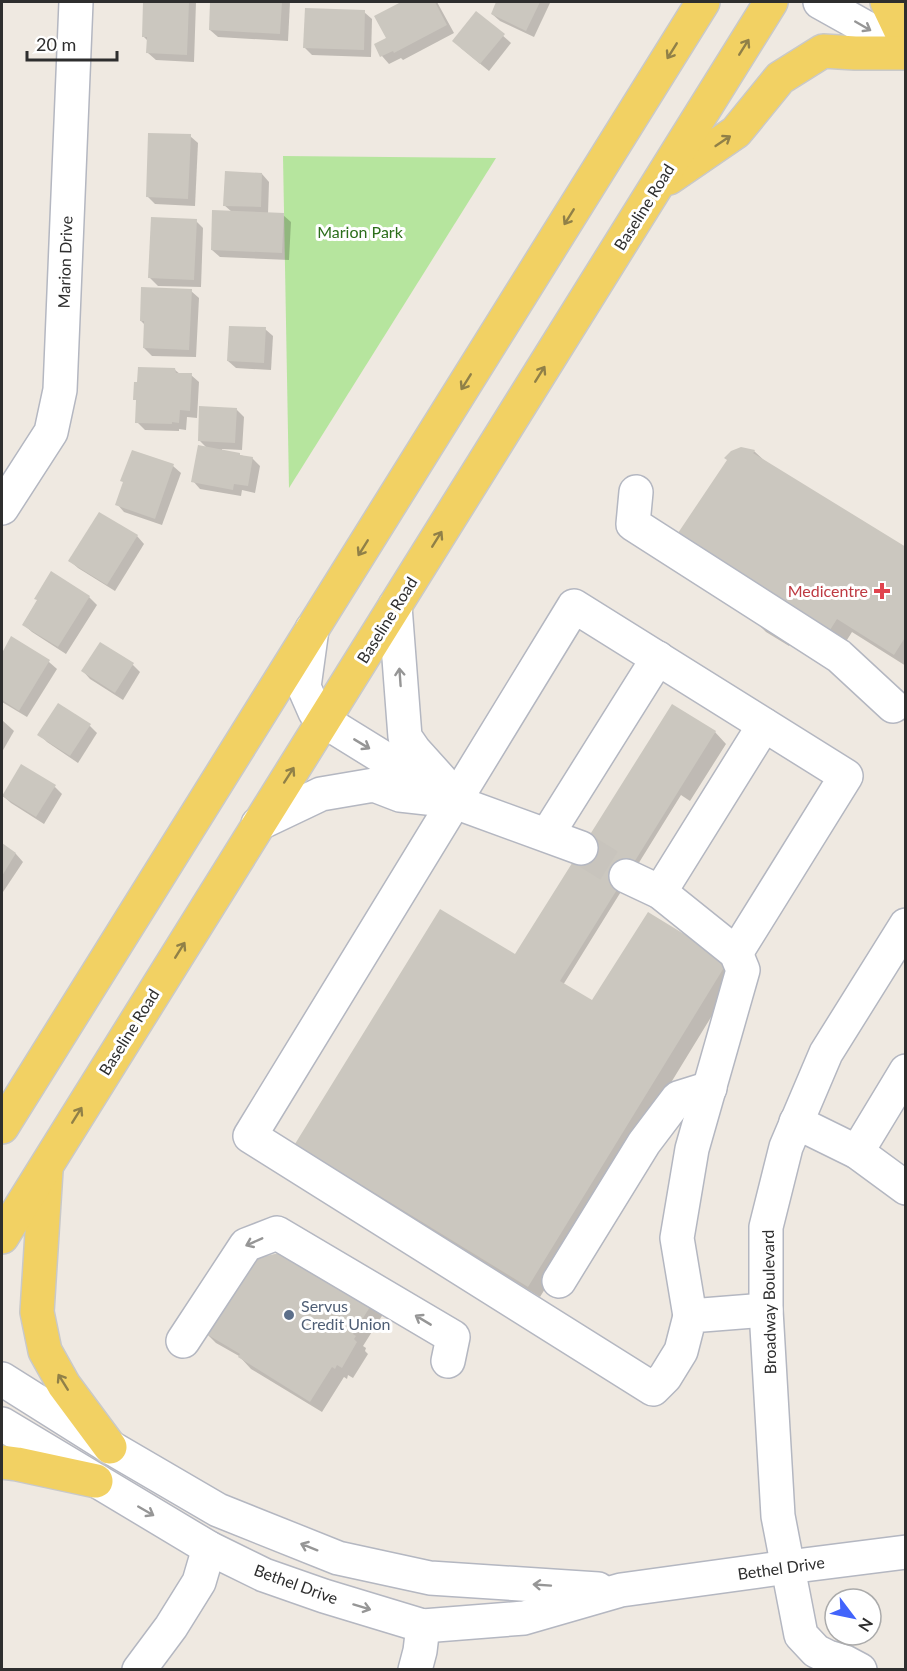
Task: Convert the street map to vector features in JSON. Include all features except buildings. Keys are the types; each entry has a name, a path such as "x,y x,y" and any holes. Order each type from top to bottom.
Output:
{"main road":[{"path":"2,1127 702,2"},
{"name":"Baseline Road","path":"2,1237 771,2"},
{"path":"887,2 906,42"},
{"path":"657,186 736,132 780,78 823,51 855,53 906,51"},
{"path":"47,1165 37,1312 45,1351 64,1385 110,1447"},
{"path":"2,1462 96,1481"}],"street":[{"name":"Marion Drive","path":"2,508 51,432 60,390 76,2"},
{"path":"820,2 906,51"},
{"path":"636,492 633,524 839,656 892,706"},
{"path":"395,606 405,737 439,777 455,802"},
{"path":"626,876 660,892 736,953 743,970 692,1149 677,1238 690,1316 681,1350 665,1377 653,1389 250,1136 573,606 846,776 736,953"},
{"path":"312,629 304,687 315,712 324,721 455,802 581,848"},
{"path":"547,836 658,658"},
{"path":"660,892 764,725"},
{"path":"258,824 321,794 374,785 400,795 455,802"},
{"name":"Broadway Boulevard","path":"860,1670 816,1651 801,1635 778,1516 766,1310 766,1227 786,1147 826,1053 906,925"},
{"path":"856,1152 906,1071"},
{"path":"559,1281 644,1143 678,1098 710,1088"},
{"path":"796,1122 856,1152 904,1183"},
{"path":"183,1341 246,1245 277,1233 453,1337 448,1361"},
{"path":"690,1316 766,1310"},
{"name":"Bethel Drive","path":"2,1379 110,1447 218,1510 338,1558 430,1578 621,1590"},
{"name":"Bethel Drive","path":"2,1424 209,1548 264,1575 423,1626 524,1618 621,1590 906,1552"},
{"path":"139,1670 171,1627 199,1582 209,1548"},
{"path":"415,1670 423,1626"}],"green space":[{"name":"Marion Park","path":"283,156 496,158 289,488"}],"tunnel":[{"path":"581,848 626,876"}],"place":[{"name":"Medicentre","path":"882,591"},
{"name":"Servus Credit Union","path":"289,1315"}]}
